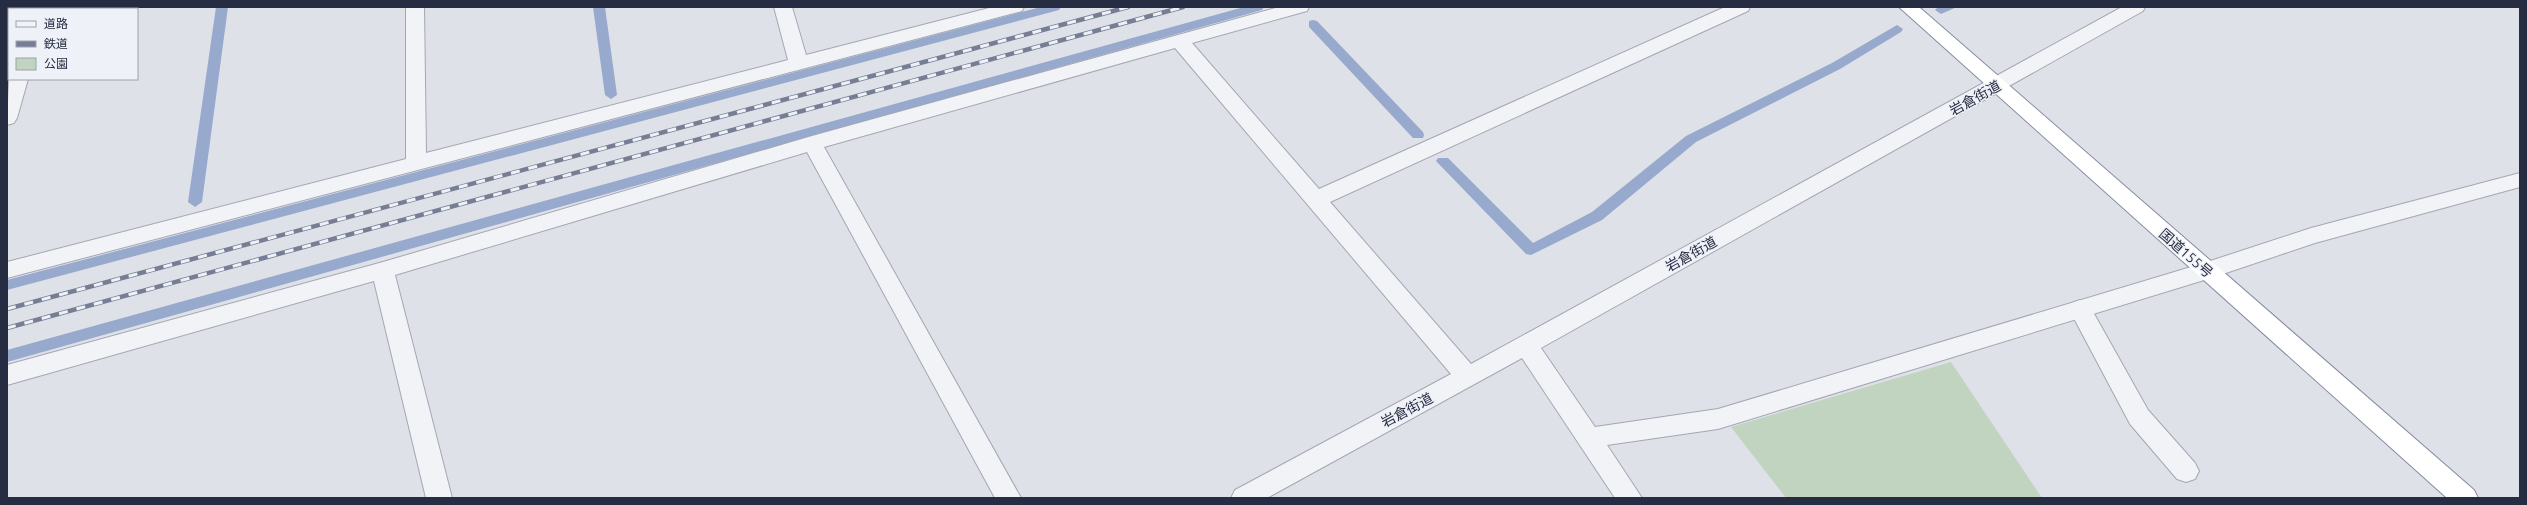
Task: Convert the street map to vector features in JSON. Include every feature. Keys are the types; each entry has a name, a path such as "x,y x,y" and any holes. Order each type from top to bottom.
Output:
{"highway":[{"name":"国道155号","path":"1908,7 2465,498"}],"street":[{"path":"415,7 416,163"},
{"path":"783,7 800,63"},
{"path":"7,270 1015,7"},
{"path":"7,375 383,270 812,143 1300,7"},
{"path":"1315,200 1741,7"},
{"name":"岩倉街道","path":"1244,498 1468,377 1996,86 2136,7"},
{"path":"1180,41 1468,377"},
{"path":"7,118 18,80"},
{"path":"812,143 1008,498"},
{"path":"1587,438 1718,419 2080,310 2206,271 2311,236 2520,180"},
{"path":"383,270 439,498"},
{"path":"2080,310 2139,417 2186,471"},
{"path":"1526,345 1587,438 1629,498"}],"green space":[{"path":"1951,362 2042,498 1786,498 1731,427"}],"waterway":[{"path":"195,202 222,7"},
{"path":"599,7 611,95"},
{"path":"7,285 1055,7"},
{"path":"7,356 1258,7"},
{"path":"1941,10 1951,7"},
{"path":"1313,24 1418,135"},
{"path":"1443,161 1531,250 1597,216 1691,139 1836,66 1897,29"}],"railway":[{"path":"7,309 1128,7"},
{"path":"7,328 1183,7"}]}
